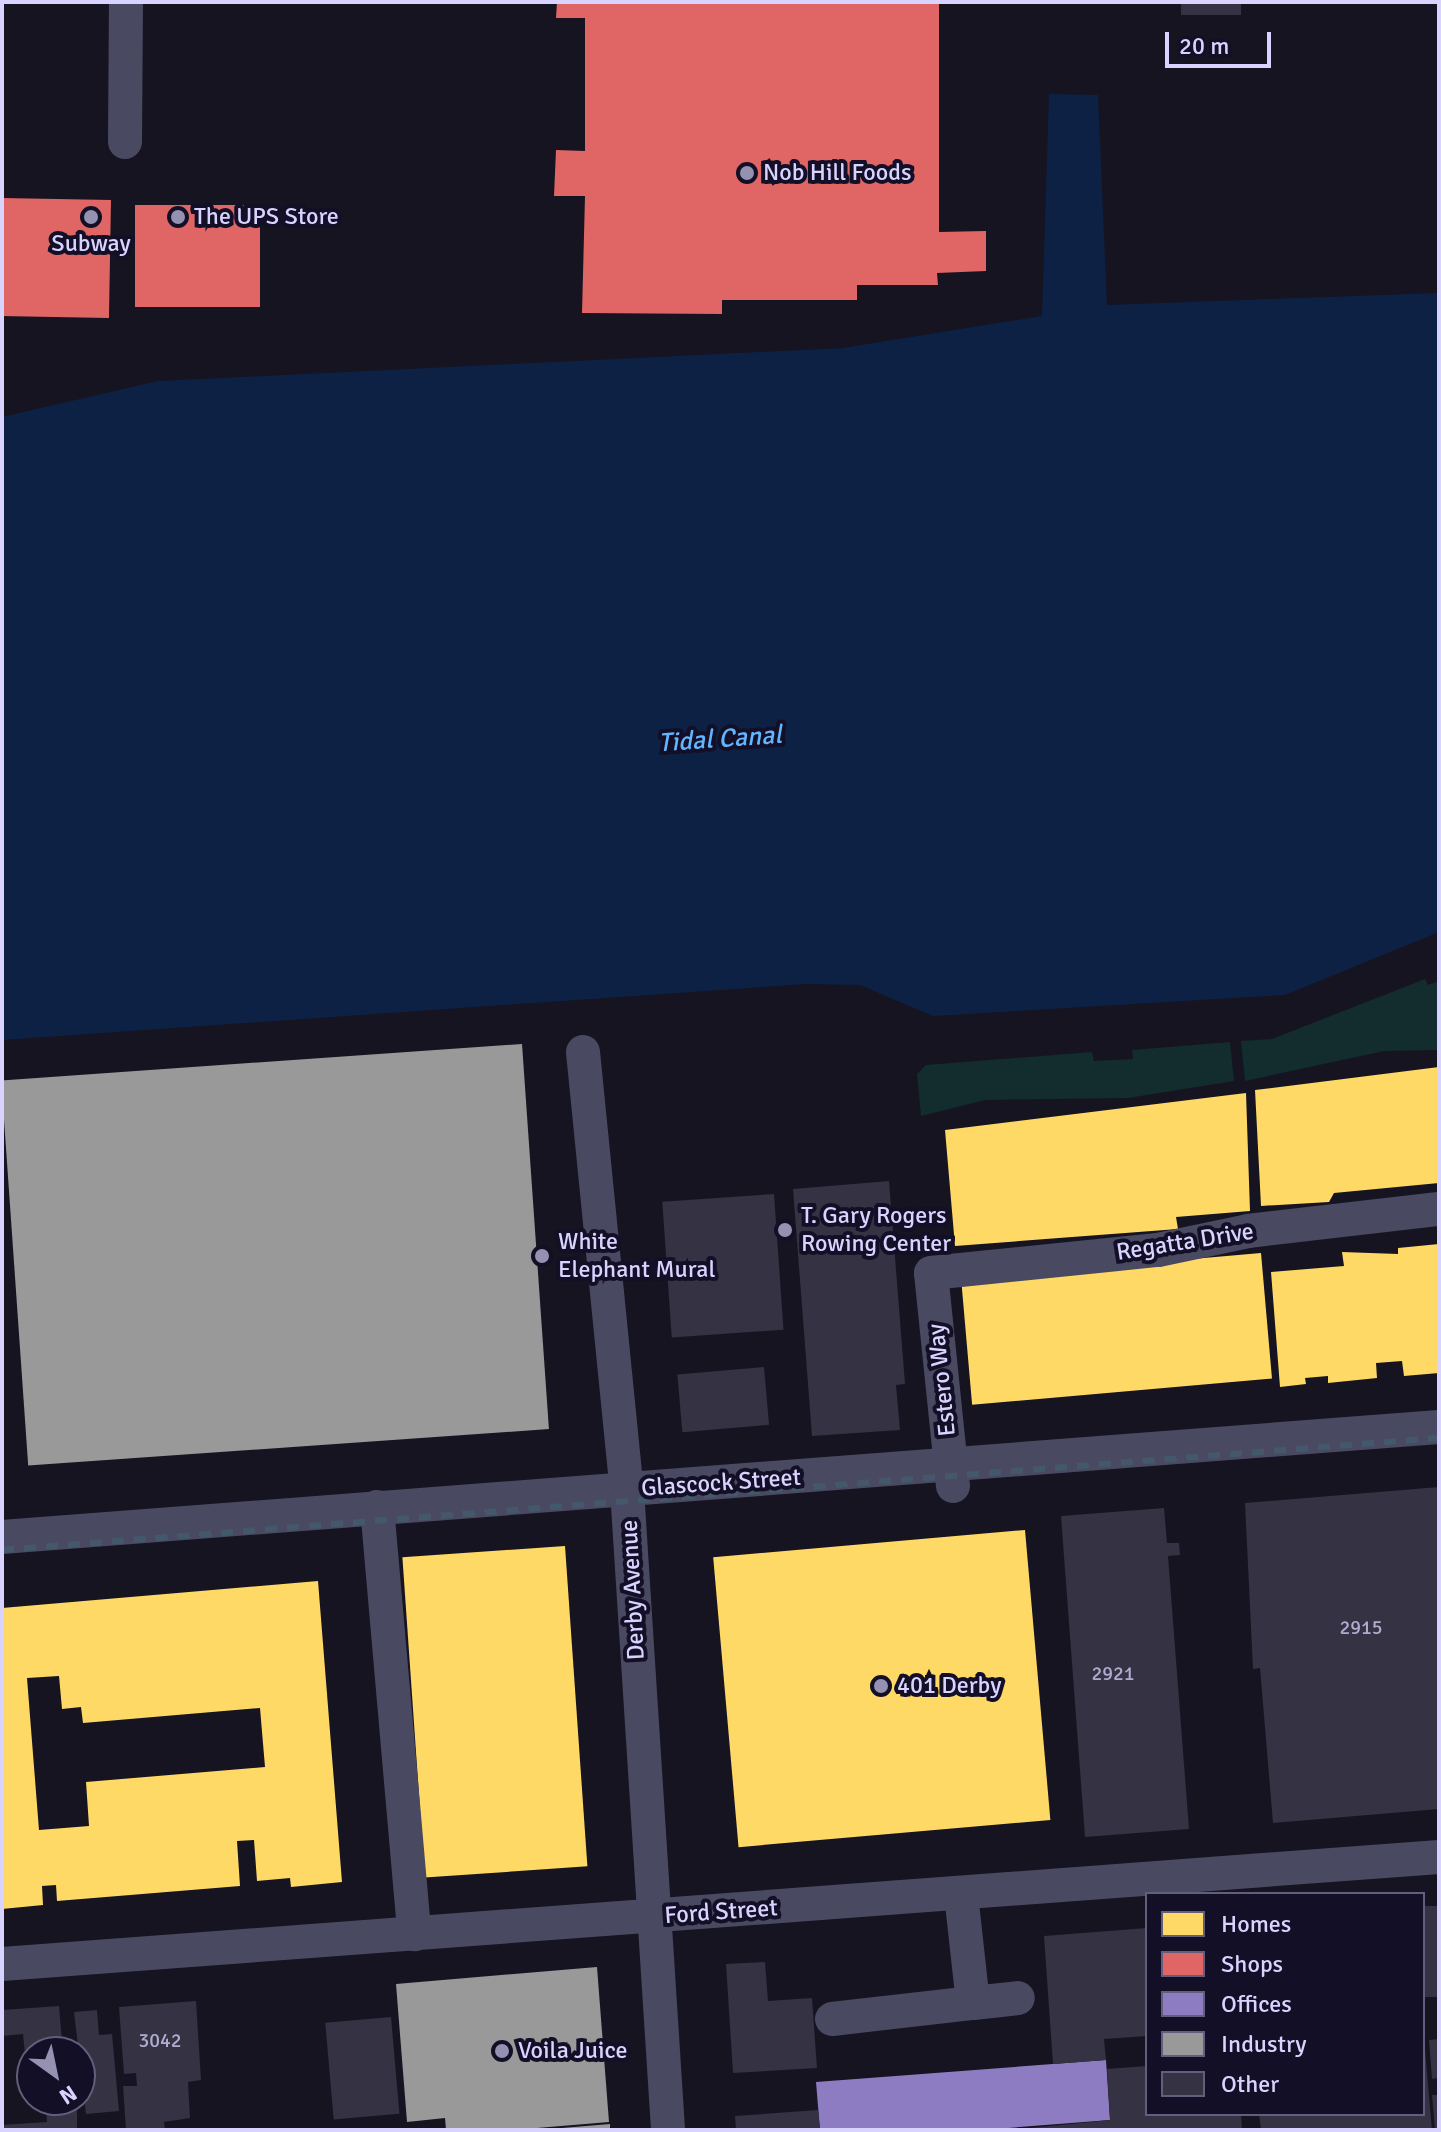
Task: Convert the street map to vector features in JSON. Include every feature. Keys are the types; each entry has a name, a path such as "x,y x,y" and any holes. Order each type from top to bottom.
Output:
{"street":[{"path":"125,142 126,2"},
{"name":"Derby Avenue","path":"584,1065 628,1500 652,1917 668,2130"},
{"name":"Regatta Drive","path":"931,1273 1158,1250 1248,1231 1439,1209"},
{"name":"Estero Way","path":"931,1273 952,1476"},
{"name":"Glascock Street","path":"952,1476 1439,1427"},
{"name":"Glascock Street","path":"2,1537 378,1518 952,1476 1439,1448"},
{"path":"378,1518 414,1934"},
{"name":"Glascock Street","path":"2,1557 378,1518"},
{"name":"Ford Street","path":"2,1964 1439,1857"},
{"path":"961,1894 973,2003"},
{"path":"832,2019 1018,1998"}],"green space":[{"path":"1425,979 1428,985 1439,981 1439,1050 1384,1051 1245,1081 1241,1041 1272,1039"},
{"path":"1230,1042 1234,1081 1128,1098 985,1100 921,1116 917,1074 926,1065 1092,1052 1094,1061 1133,1059 1132,1050"}],"water":[{"name":"Tidal Canal","path":"1049,94 1098,95 1107,305 1439,293 1439,932 1285,995 933,1016 860,985 806,984 2,1040 2,417 158,381 843,348 1042,316"}],"building: Homes":[{"path":"1439,1067 1439,1183 1334,1193 1329,1202 1261,1206 1255,1090"},
{"path":"1246,1093 1250,1211 1176,1217 1178,1229 955,1246 945,1130"},
{"path":"1439,1244 1439,1373 1404,1376 1402,1361 1376,1363 1377,1378 1328,1383 1328,1376 1305,1378 1306,1384 1280,1387 1271,1272 1344,1266 1342,1252 1398,1254 1398,1248"},
{"path":"1261,1253 1272,1379 972,1405 961,1279"},
{"name":"401 Derby","path":"1025,1530 1050,1820 739,1847 713,1557"},
{"path":"565,1546 587,1866 425,1878 402,1557"},
{"path":"318,1581 342,1882 291,1887 290,1878 257,1881 254,1840 237,1841 240,1886 57,1901 56,1885 42,1886 43,1905 2,1909 2,1608","holes":["59,1676 62,1709 81,1707 83,1723 260,1708 265,1767 86,1782 89,1826 39,1830 27,1678"]}],"building: Shops":[{"name":"Nob Hill Foods","path":"557,2 939,2 939,232 986,231 986,271 937,273 938,285 857,285 857,300 722,300 722,314 582,313 585,196 554,196 556,150 585,151 585,18 556,18"},
{"path":"2,198 111,200 109,318 2,316"},
{"path":"135,205 260,205 260,307 135,307"}],"building: Offices":[{"path":"1106,2060 1110,2120 982,2130 820,2130 816,2082"}],"building: Industry":[{"path":"522,1044 549,1429 28,1465 2,1080"},
{"name":"Voila Juice","path":"597,1967 609,2122 513,2130 446,2130 445,2118 407,2122 396,1984"},
{"path":"610,2124 610,2130 562,2130 562,2128"}],"building: Other":[{"path":"1181,2 1241,2 1241,15 1181,15"},
{"path":"889,1181 905,1384 896,1385 900,1430 812,1436 793,1189"},
{"path":"774,1194 783,1330 672,1337 662,1202"},
{"path":"764,1367 769,1425 682,1432 677,1375"},
{"path":"1439,1487 1439,1809 1273,1823 1260,1668 1253,1669 1245,1503"},
{"path":"1164,1508 1167,1543 1179,1543 1180,1555 1168,1556 1189,1829 1085,1837 1061,1516"},
{"path":"1425,1906 1439,1906 1439,1997 1425,1997"},
{"path":"1145,1928 1145,2036 1104,2039 1106,2060 1053,2064 1044,1936"},
{"path":"765,1962 768,2001 812,1998 817,2068 733,2073 726,1964"},
{"path":"196,2001 201,2080 188,2082 190,2118 164,2122 165,2130 126,2130 123,2086 137,2086 136,2073 124,2074 119,2007"},
{"path":"59,2006 62,2036 2,2036 2,2010"},
{"path":"97,2010 99,2035 112,2034 119,2111 96,2113 96,2036 77,2036 74,2012"},
{"path":"391,2017 399,2114 334,2119 325,2023"},
{"path":"1439,2039 1439,2078 1432,2079 1429,2040"},
{"path":"1425,2050 1432,2130 1261,2130 1259,2116 1425,2116"},
{"path":"1145,2066 1145,2116 1241,2116 1242,2130 1012,2130 1110,2120 1107,2069"},
{"path":"1432,2095 1439,2095 1439,2130 1435,2130"},
{"path":"818,2110 820,2130 736,2130 735,2116"},
{"path":"47,2116 77,2116 77,2130 2,2130 2,2125 47,2122"}],"railway":[{"path":"2,1550 1439,1438"}],"place":[{"name":"Nob Hill Foods","path":"747,173"},
{"name":"Subway","path":"91,217"},
{"name":"The UPS Store","path":"178,217"},
{"name":"T. Gary Rogers Rowing Center","path":"785,1230"},
{"name":"White Elephant Mural","path":"542,1256"},
{"name":"401 Derby","path":"881,1686"},
{"name":"Voila Juice","path":"502,2051"}]}
